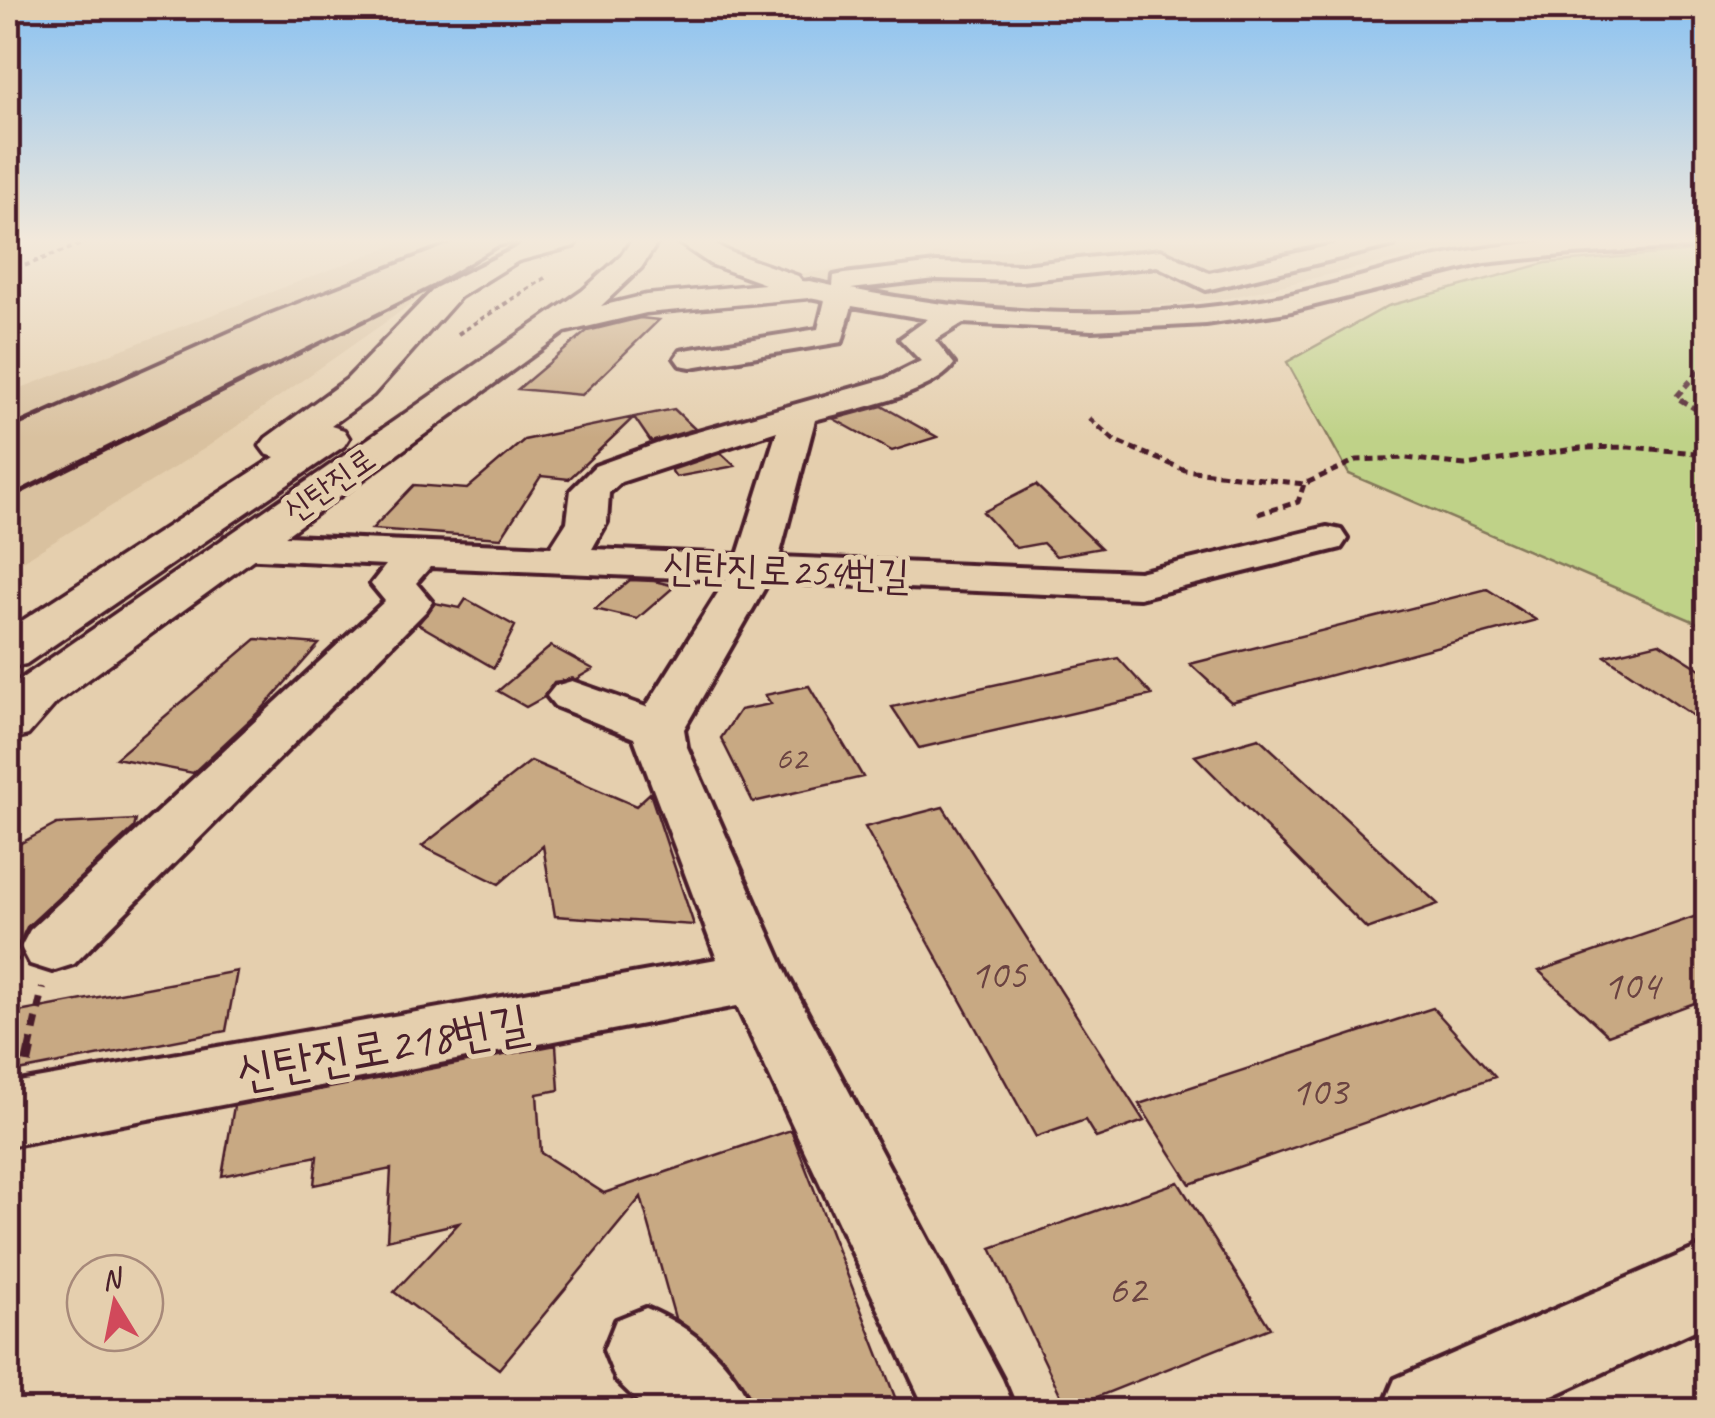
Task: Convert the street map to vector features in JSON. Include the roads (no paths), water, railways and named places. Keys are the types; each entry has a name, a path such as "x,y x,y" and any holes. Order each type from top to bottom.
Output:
{"main road":[{"path":"8,652 82,582 360,388 435,306"},
{"name":"신탄진로","path":"8,652 530,306"},
{"name":"신탄진로","path":"8,723 37,692 539,336 571,306"},
{"path":"539,336 571,322 637,306"}],"street":[{"path":"691,358 831,336 827,306"},
{"path":"903,306 955,315 1072,322 1216,314 1269,306"},
{"path":"562,562 586,522 590,490 608,474 921,376 938,364 934,354 915,338 955,315"},
{"path":"800,414 755,567 658,728 661,747 756,977 971,1410"},
{"name":"신탄진로254번길","path":"240,546 1139,585 1327,539"},
{"path":"52,947 410,602 393,584 418,554"},
{"path":"572,696 658,728"},
{"name":"신탄진로218번길","path":"12,1115 756,977"},
{"path":"1426,1410 1708,1282"},
{"path":"646,1350 708,1410"}],"railway":[{"path":"132,374 286,306"},
{"path":"258,374 394,306"},
{"path":"8,429 138,371"},
{"path":"8,498 263,371"}]}
